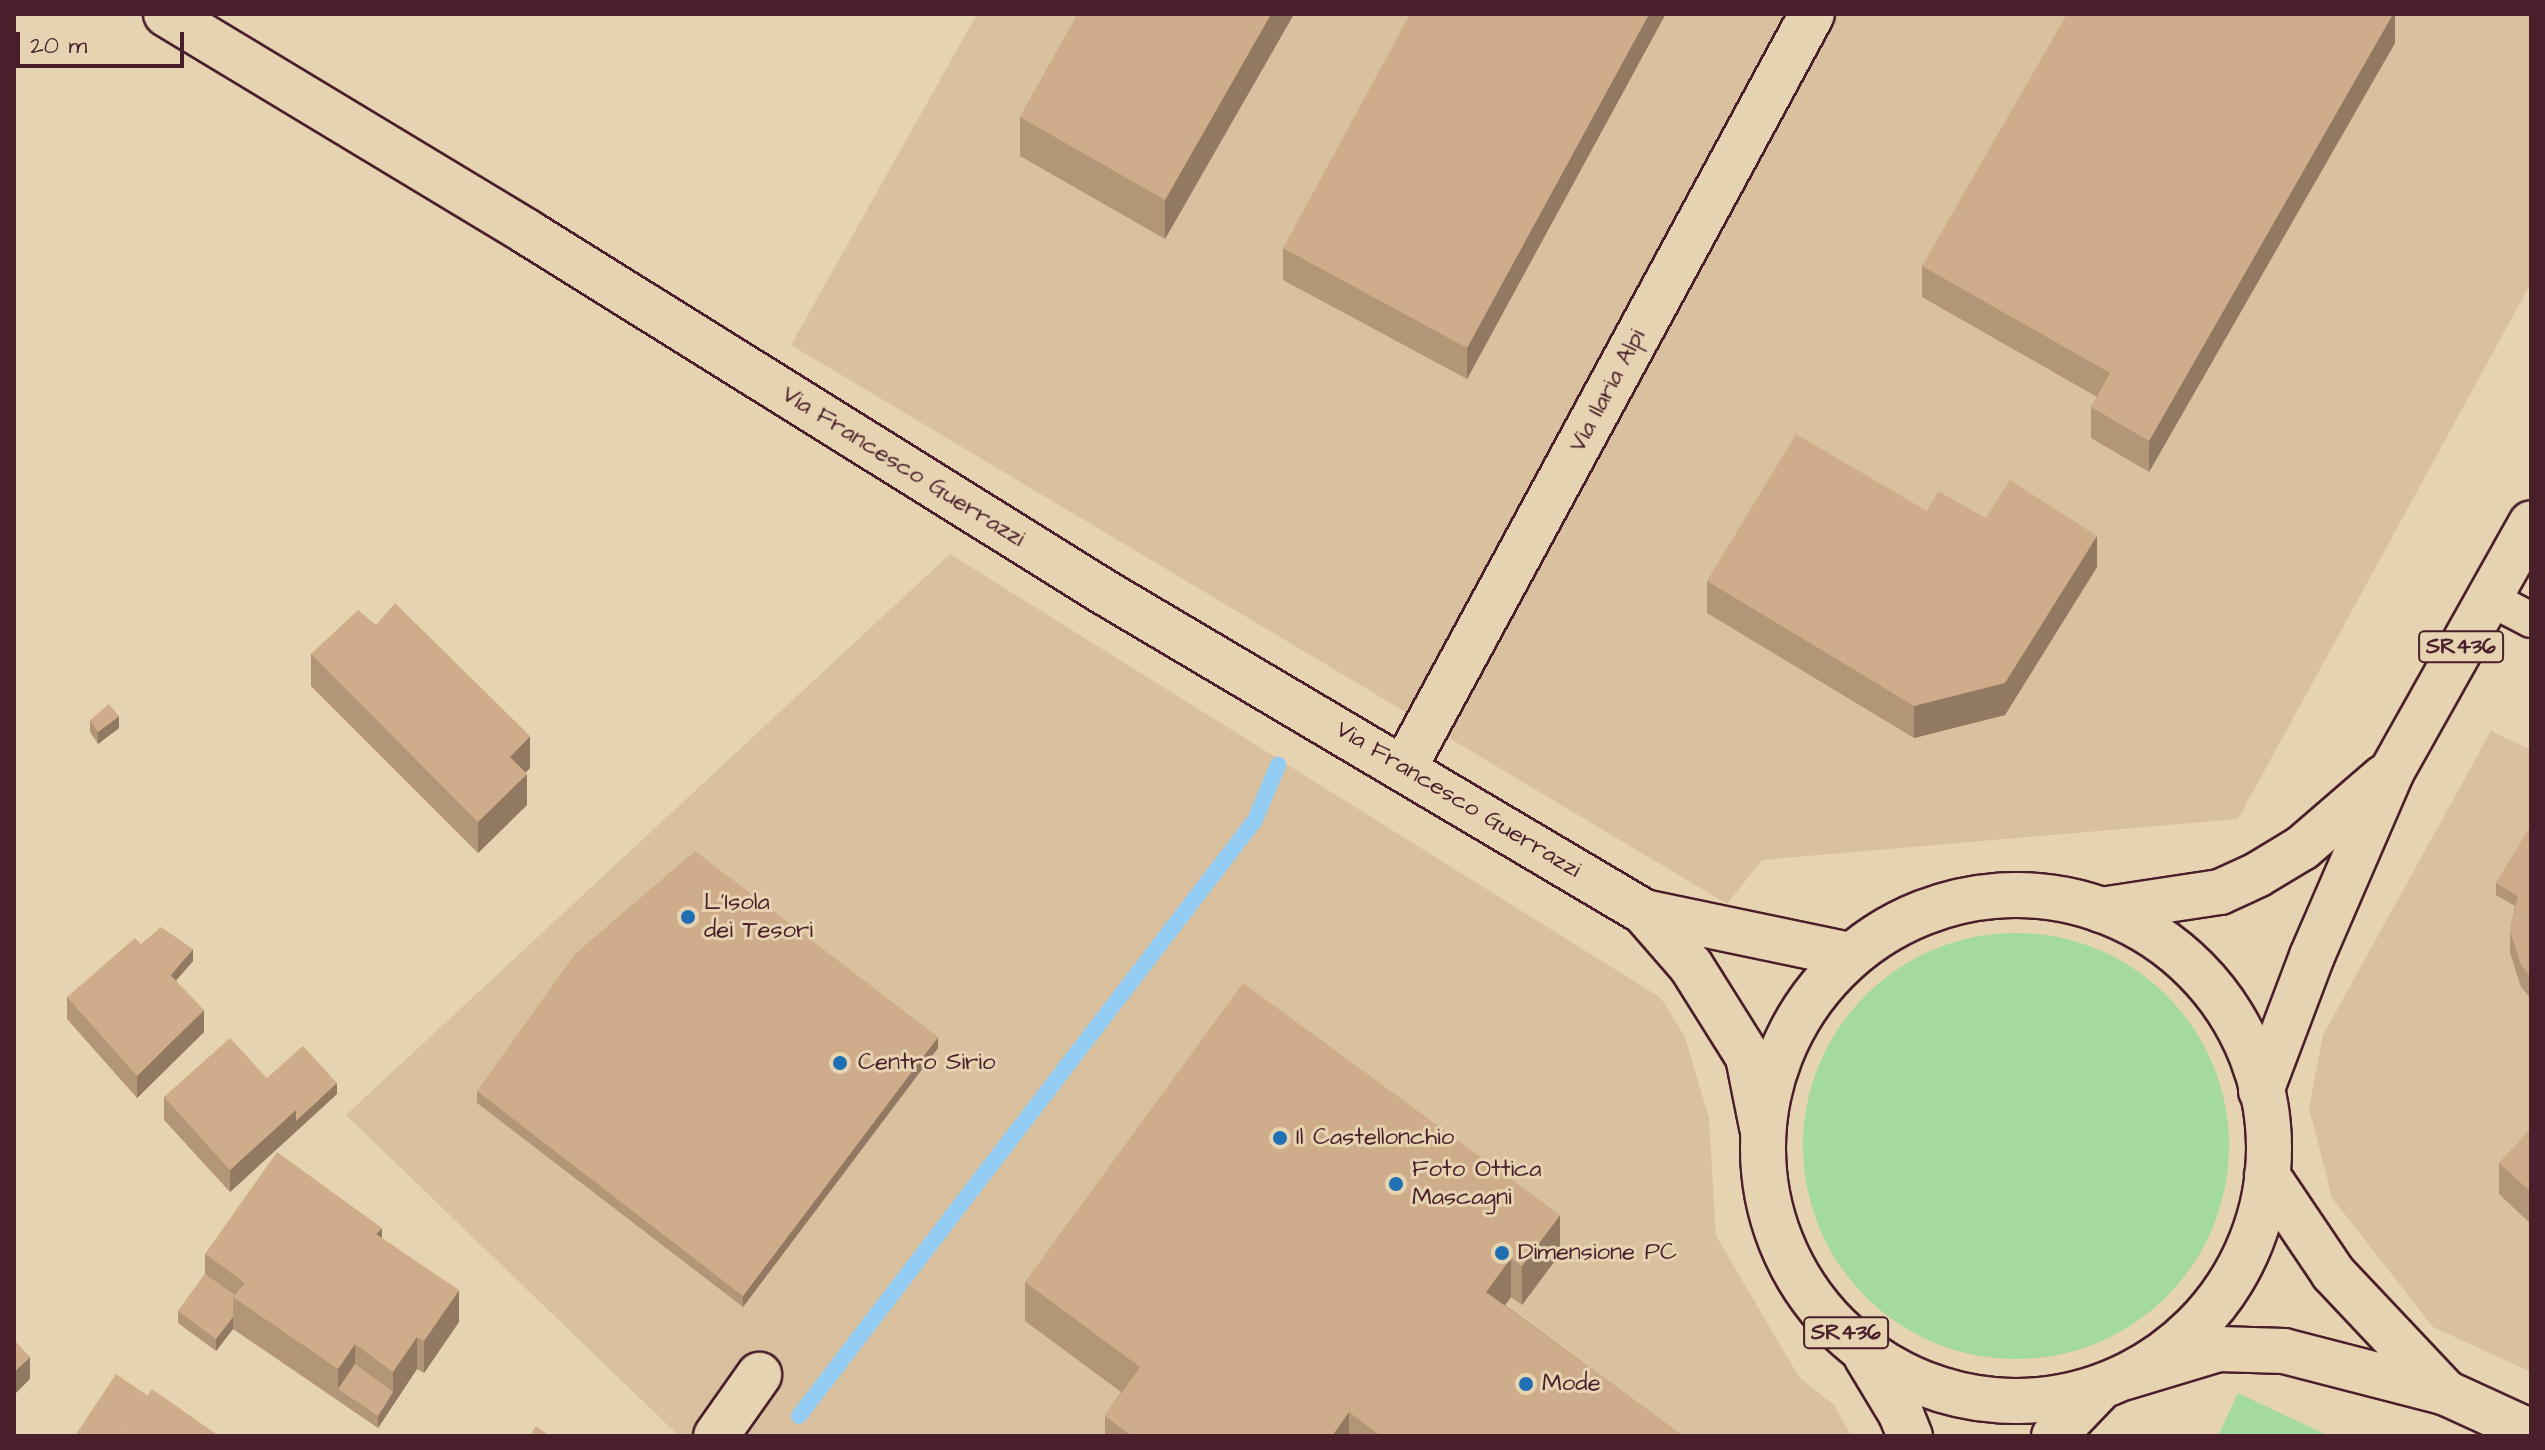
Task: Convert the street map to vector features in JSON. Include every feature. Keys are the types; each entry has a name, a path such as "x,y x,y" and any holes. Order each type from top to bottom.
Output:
{"main road":[{"name":"Via Francesco Guerrazzi","path":"166,14 527,232 1104,592 1644,912 1691,966 1748,1057 1762,1127"},
{"name":"Via Ilaria Alpi","path":"1404,768 1812,14"},
{"name":"SR436","path":"2261,1091 2312,956 2392,771 2531,523"},
{"name":"SR436","path":"2101,910 2220,892 2257,875 2302,848 2392,771"},
{"name":"SR436","path":"1862,1351 1905,1377 1965,1396 2002,1402 2052,1400 2113,1382 2170,1350 2207,1314 2237,1273 2257,1225 2267,1175 2268,1132 2261,1091 2245,1043 2220,999 2187,962 2146,932 2101,910 2064,899 2026,895 1975,898 1914,915 1849,955 1805,1005 1776,1063 1762,1127 1770,1212 1804,1289 1862,1351 1901,1414 1910,1436"},
{"name":"Via Francesco Guerrazzi","path":"1644,912 1849,955"},
{"path":"2267,1175 2333,1273 2446,1393"},
{"path":"2113,1382 2219,1349 2284,1351 2446,1393 2531,1432"},
{"path":"716,1436 759,1375"},
{"name":"SR436","path":"2054,1436 2113,1382"}],"lane":[{"path":"2489,598 2531,620"}],"shaded area":[{"path":"977,14 2531,14 2531,283 2238,819 1762,860 1727,904 791,345"},
{"path":"950,554 1661,998 1685,1037 1709,1118 1716,1236 1799,1377 1834,1405 1851,1436 679,1436 346,1115"},
{"path":"2491,731 2531,750 2531,1372 2433,1327 2332,1198 2309,1108 2323,1035"}],"green space":[{"path":"2016,933 2058,937 2098,949 2134,969 2167,995 2193,1028 2213,1064 2225,1104 2229,1146 2225,1188 2213,1228 2193,1264 2167,1297 2134,1323 2098,1343 2058,1355 2016,1359 1974,1355 1934,1343 1898,1323 1865,1297 1839,1264 1819,1228 1807,1188 1803,1146 1807,1104 1819,1064 1839,1028 1865,995 1898,969 1934,949 1974,937"},
{"path":"2238,1393 2329,1436 2218,1436"}],"building":[{"path":"1078,14 1271,14 1165,200 1020,117"},
{"path":"1410,14 1649,14 1467,348 1283,248"},
{"path":"2067,14 2393,14 2149,441 2091,407 2110,373 1922,266"},
{"path":"1796,434 1927,511 1938,491 1986,518 2010,480 2097,536 2005,683 1914,706 1707,581"},
{"path":"395,603 530,736 510,757 527,774 478,822 311,654 358,610 376,625"},
{"path":"109,704 119,716 98,732 90,720"},
{"path":"2531,826 2531,869 2520,886 2518,896 2496,883"},
{"path":"695,851 938,1037 743,1296 477,1091 575,954"},
{"path":"2531,869 2531,977 2521,965 2510,931 2520,886"},
{"path":"161,927 193,949 171,975 141,944"},
{"path":"135,938 204,1010 137,1076 67,997"},
{"name":"Il Castellonchio","path":"1243,983 1560,1215 1522,1266 1511,1258 1486,1292 1683,1436 1381,1436 1349,1412 1332,1436 1132,1436 1105,1416 1140,1367 1025,1282"},
{"path":"230,1038 296,1110 230,1170 164,1097"},
{"path":"303,1046 337,1083 296,1121 296,1110 267,1078"},
{"path":"2531,1129 2531,1192 2499,1163"},
{"path":"277,1152 382,1228 376,1234 459,1290 424,1341 417,1337 393,1372 355,1344 338,1369 233,1297 245,1283 205,1254"},
{"path":"205,1274 235,1295 233,1317 216,1339 178,1311"},
{"path":"14,1340 30,1357 14,1372"},
{"path":"355,1364 393,1392 378,1416 338,1389"},
{"path":"116,1374 148,1396 120,1436 75,1436"},
{"path":"152,1389 219,1436 120,1436"},
{"path":"536,1426 550,1436 530,1436"}],"waterway":[{"path":"799,1416 1255,820 1278,765"}],"place":[{"name":"L'Isola dei Tesori","path":"688,917"},
{"name":"Centro Sirio","path":"840,1063"},
{"name":"Il Castellonchio","path":"1280,1138"},
{"name":"Foto Ottica Mascagni","path":"1396,1184"},
{"name":"Dimensione PC","path":"1502,1253"},
{"name":"Mode","path":"1526,1384"}]}
